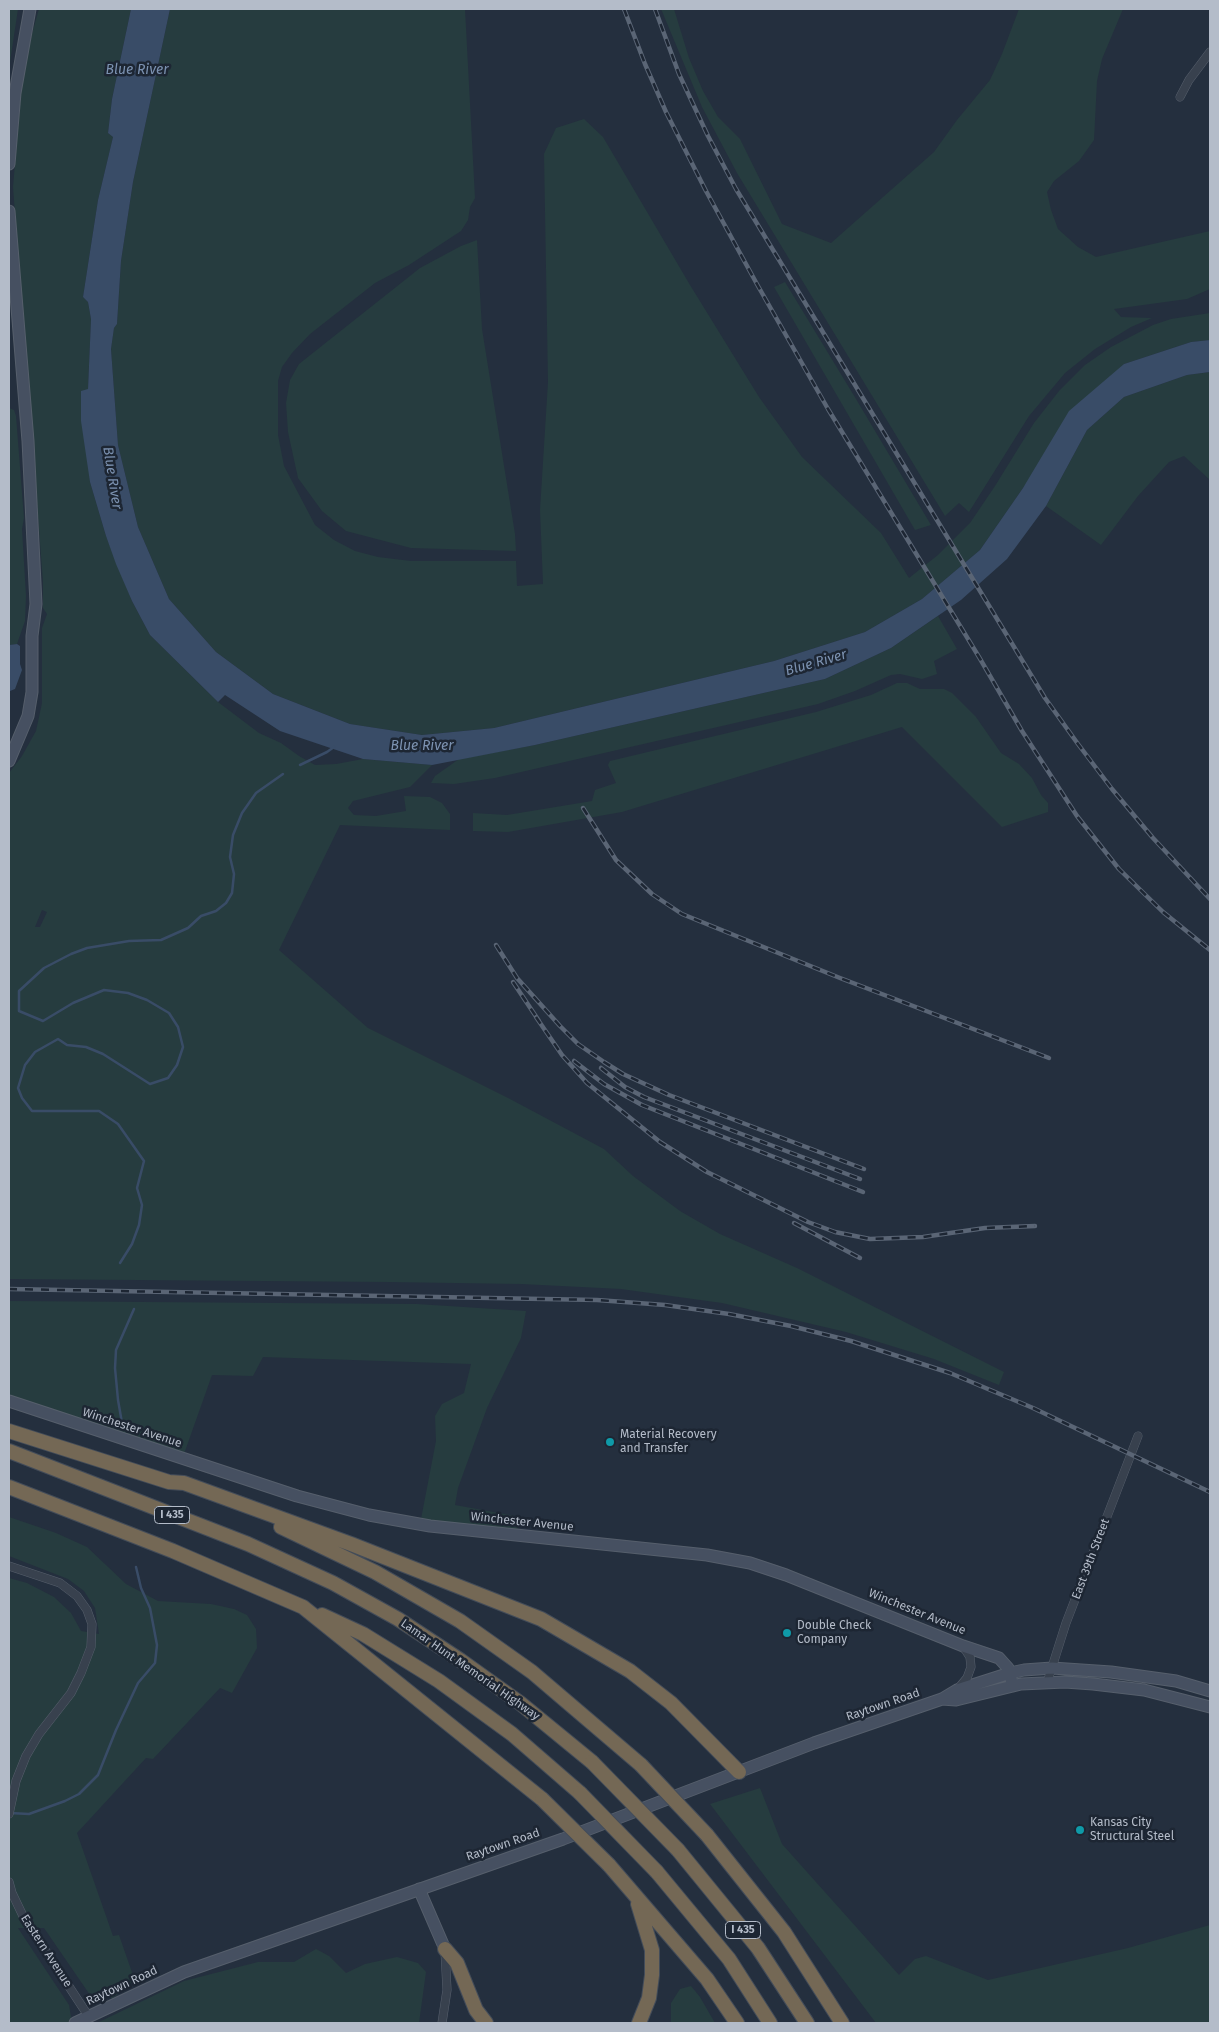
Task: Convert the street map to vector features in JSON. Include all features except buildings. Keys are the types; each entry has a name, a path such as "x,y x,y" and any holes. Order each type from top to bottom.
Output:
{"highway":[{"path":"9,1431 169,1482 184,1483 351,1544 541,1619 630,1671 671,1703 739,1772"},
{"name":"Lamar Hunt Memorial Highway","path":"9,1451 248,1544 333,1583 398,1619 460,1660 520,1703 592,1762 678,1850 758,1948 805,2019"},
{"path":"169,1482 182,1490 282,1528 374,1572 460,1621 532,1672 641,1765 707,1835 784,1932 842,2023"},
{"name":"I 435","path":"9,1486 173,1551 363,1634 439,1681 512,1734 580,1793 658,1872 729,1959 770,2023"},
{"path":"303,1607 542,1799 610,1865 707,1979 737,2023"},
{"path":"635,1896 646,1925 652,1950 652,1975 649,1998 638,2023"},
{"path":"445,1949 457,1962 476,2010 486,2023"}],"street":[{"path":"9,164 15,93 30,9"},
{"path":"1180,97 1199,65 1210,52"},
{"path":"9,211 28,442 36,604 32,636 32,692 28,716 9,761"},
{"name":"Winchester Avenue","path":"9,1401 297,1496 369,1515 430,1526 707,1555 750,1563 786,1575 963,1646 999,1658 1010,1673"},
{"name":"East 39th Street","path":"1047,1683 1066,1623 1138,1436"},
{"path":"9,1566 60,1584 77,1596 87,1610 92,1624 91,1646 82,1673 71,1693 39,1734 26,1756 13,1790 9,1814"},
{"path":"957,1690 968,1678 970,1667 970,1657 963,1646"},
{"name":"Raytown Road","path":"76,2023 184,1972 563,1839 814,1743 942,1699 957,1690 1010,1673 1052,1668 1139,1674 1176,1681 1210,1691"},
{"path":"1010,1673 1012,1686"},
{"name":"Raytown Road","path":"942,1699 956,1700 1012,1686 1047,1683 1093,1684 1162,1694 1210,1707"},
{"name":"Eastern Avenue","path":"9,1882 24,1918 89,2017"},
{"path":"419,1889 445,1949 447,1990 442,2023"}],"green space":[{"path":"9,9 18,9 9,69"},
{"path":"39,9 131,9 112,99 108,133 113,137 98,200 83,297 88,302 91,319 88,389 90,482 106,536 132,601 150,635 218,702 259,733 281,743 315,765 336,764 363,759 432,765 410,787 353,801 348,808 354,815 376,816 406,811 404,796 430,797 442,803 450,814 450,830 340,825 279,950 368,1028 510,1099 604,1149 633,1176 680,1211 720,1234 797,1268 1004,1372 999,1385 934,1359 846,1332 722,1303 621,1289 521,1284 9,1279 9,773 22,756 36,731 42,703 42,628 47,614 43,608 43,582 13,187 22,80 29,44","holes":["42,910 47,912 40,927 35,927"]},
{"path":"170,9 465,9 475,198 470,207 468,220 461,231 409,265 375,283 310,334 282,367 278,381 278,435 284,466 315,525 334,540 355,551 378,557 411,561 516,561 517,586 543,584 540,510 548,382 544,154 556,128 584,119 603,137 690,285 759,397 802,457 881,533 909,578 938,555 970,523 1034,423 1059,391 1085,365 1111,347 1153,325 1171,319 1210,313 1210,340 1191,342 1124,364 1023,488 980,550 922,599 865,632 774,661 494,728 422,735 350,724 273,694 216,652 169,599 138,527 118,445 111,349 114,328 117,324 121,261 133,182"},
{"path":"661,9 674,9 689,58 703,91 718,117 740,139 782,224 831,243 934,152 990,80 1019,9 1123,9 1102,59 1097,81 1094,140 1079,161 1054,181 1047,192 1051,210 1058,229 1078,247 1096,257 1210,231 1210,289 1187,299 1114,309 1121,317 1152,318 1131,327 1095,349 1065,373 1029,416 969,512 959,503 945,516 737,173 702,107"},
{"path":"477,240 482,329 515,534 516,551 411,548 346,531 322,511 298,478 288,432 286,403 290,380 299,364 420,268 461,246"},
{"path":"785,282 931,525 915,530 774,287"},
{"path":"1210,372 1210,480 1184,456 1169,462 1138,496 1101,545 1046,506 1087,430 1124,397 1187,375"},
{"path":"9,408 14,410 16,416 24,518 22,529 26,596 25,621 17,644 9,645"},
{"path":"938,616 957,649 934,661 937,674 922,679 900,674 891,675 855,691 818,704 495,778 454,784 431,783 435,776 459,759 535,745 825,679 891,648"},
{"path":"897,683 907,683 920,689 944,689 952,693 976,717 1001,753 1019,764 1032,778 1041,795 1048,803 1048,812 1002,827 902,727 622,812 508,832 473,831 473,813 507,815 592,801 595,790 616,783 608,765 610,761 816,712 871,695"},
{"path":"9,1301 417,1304 526,1311 521,1338 487,1408 458,1488 455,1505 521,1517 517,1531 421,1519 436,1441 435,1416 442,1404 464,1393 471,1364 263,1357 253,1376 212,1375 184,1454 9,1395"},
{"path":"9,1517 56,1533 87,1547 126,1584 158,1601 211,1604 234,1609 247,1615 256,1629 257,1648 232,1693 220,1688 153,1759 146,1758 77,1833 113,1936 119,1935 135,1981 113,1998 100,1998 90,1995 44,1928 18,1928 69,2005 72,2023 9,2023 9,1578 27,1583 54,1597 71,1613 81,1631 99,1634 95,1608 84,1591 68,1579 9,1556"},
{"path":"760,1788 782,1844 899,1975 915,1959 926,1956 988,1980 1128,1948 1210,1925 1210,2023 876,2023 710,1804"},
{"path":"316,1949 329,1956 346,1973 365,1964 397,1957 418,1963 426,1972 419,2023 97,2023 184,1981 258,1962 294,1962"},
{"path":"691,1986 700,1997 715,2023 671,2023 671,2003 680,1989"}],"water":[{"name":"Blue River","path":"131,9 170,9 133,182 121,261 117,324 114,328 111,349 118,445 138,527 169,599 216,652 273,694 350,724 422,735 494,728 774,661 865,632 922,599 980,550 1023,488 1069,411 1124,364 1191,342 1210,340 1210,372 1187,375 1124,397 1087,430 1046,506 1007,559 961,600 891,648 825,679 535,745 432,765 363,759 280,731 225,695 218,702 150,635 132,601 106,536 90,482 81,421 81,391 88,389 91,319 88,302 83,297 98,200 113,137 108,133 112,99"},
{"path":"17,644 20,646 22,670 15,689 10,691 9,645"}],"waterway":[{"path":"300,765 334,747"},
{"path":"120,1263 132,1244 139,1225 142,1205 137,1188 144,1161 118,1124 99,1111 32,1111 22,1098 18,1088 25,1065 35,1052 58,1039 67,1045 86,1047 103,1054 150,1084 168,1078 177,1065 183,1047 178,1027 169,1013 147,1000 128,993 104,990 73,1003 43,1021 19,1011 19,991 44,968 71,954 87,948 129,941 161,940 188,928 201,916 216,911 226,903 232,893 234,874 230,857 233,835 242,813 256,793 283,774"},
{"path":"122,1423 115,1368 116,1350 134,1309"},
{"path":"10,1813 29,1814 65,1801 79,1794 98,1775 138,1683 155,1663 157,1645 150,1608 141,1588 136,1567"}],"railway":[{"path":"624,9 666,112 706,191 758,286 828,409 1022,731 1077,816 1119,869 1163,912 1210,950"},
{"path":"655,9 679,74 708,136 736,189 1045,698 1112,789 1153,838 1210,899"},
{"path":"583,808 616,860 652,894 682,914 840,978 1049,1058"},
{"path":"496,945 517,978 560,1026 578,1044 623,1074 669,1095 864,1169"},
{"path":"513,982 539,1021"},
{"path":"536,1017 562,1055 587,1083 660,1142 707,1172 808,1222 835,1232 870,1239 923,1237 985,1228 1035,1226"},
{"path":"574,1061 604,1084 642,1105 863,1192"},
{"path":"601,1068 625,1087 644,1097 860,1179"},
{"path":"794,1223 860,1258"},
{"path":"9,1289 597,1300 665,1305 729,1314 791,1326 851,1341 950,1373 1033,1408 1210,1492"}],"place":[{"name":"Material Recovery and Transfer","path":"610,1442"},
{"name":"Double Check Company","path":"787,1633"},
{"name":"Kansas City Structural Steel","path":"1080,1830"}]}
